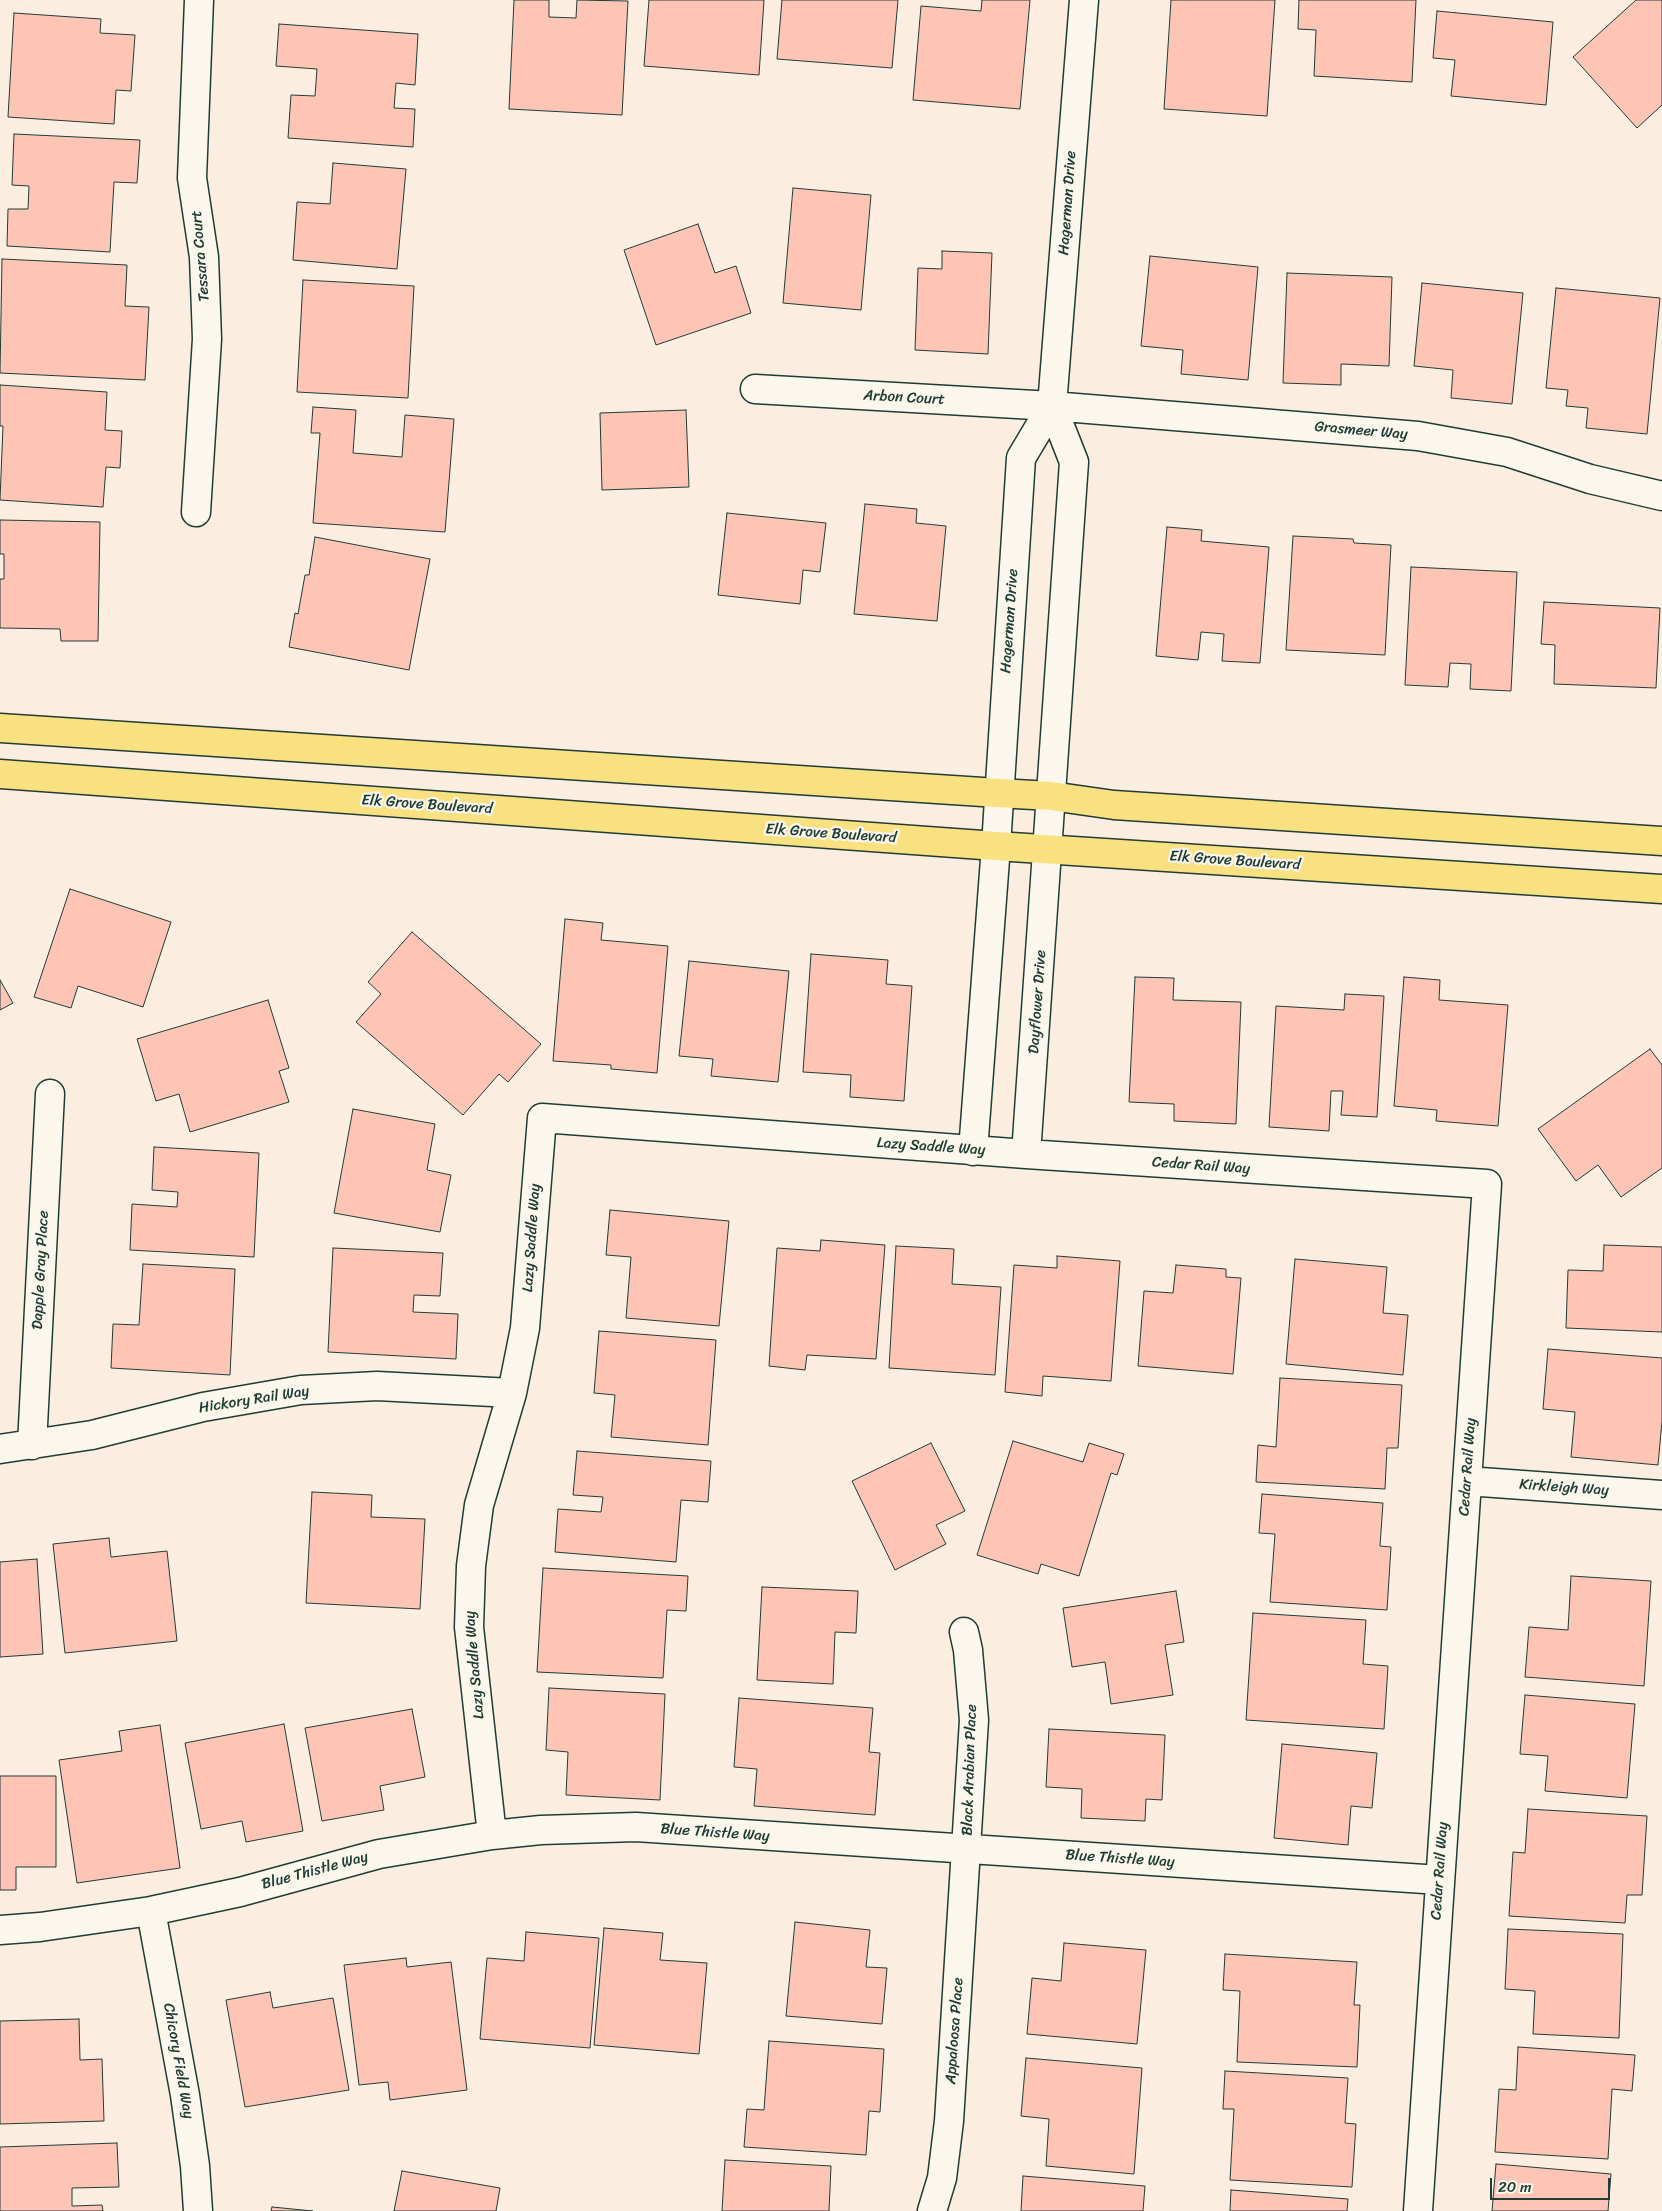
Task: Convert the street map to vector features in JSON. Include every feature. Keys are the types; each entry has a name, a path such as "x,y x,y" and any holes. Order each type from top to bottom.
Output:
{"main road":[{"path":"0,728 1051,796 1124,806 1662,841"},
{"name":"Elk Grove Boulevard","path":"0,774 996,846 1662,889"}],"street":[{"name":"Tessara Court","path":"196,512 207,339 204,258 192,178 199,0"},
{"name":"Hagerman Drive","path":"1049,849 1074,462 1052,406 1084,0"},
{"name":"Arbon Court","path":"755,389 1052,406"},
{"name":"Hagerman Drive","path":"996,846 1021,458 1052,406"},
{"name":"Grasmeer Way","path":"1052,406 1418,436 1507,452 1590,480 1662,496"},
{"path":"973,1151 996,846"},
{"name":"Dayflower Drive","path":"1026,1154 1049,849"},
{"name":"Dapple Gray Place","path":"32,1445 50,1094"},
{"name":"Lazy Saddle Way","path":"492,1835 469,1627 470,1566 479,1505 512,1393 525,1328 542,1118 1026,1154"},
{"name":"Cedar Rail Way","path":"1026,1154 1487,1184 1418,2211"},
{"name":"Hickory Rail Way","path":"0,1449 92,1435 203,1407 301,1390 377,1386 512,1393"},
{"name":"Kirkleigh Way","path":"1467,1481 1662,1495"},
{"name":"Black Arabian Place","path":"964,1632 968,1650 974,1720 967,1849"},
{"name":"Blue Thistle Way","path":"0,1930 40,1927 151,1911 240,1892 379,1854 492,1835 540,1830 636,1828 1440,1880"},
{"name":"Appaloosa Place","path":"932,2211 942,2178 949,2121 967,1849"},
{"name":"Chicory Field Way","path":"151,1911 185,2094 195,2166 198,2211"}],"building":[{"path":"514,0 549,0 549,17 576,18 577,0 628,1 622,115 509,109"},
{"path":"649,0 764,0 759,75 644,66"},
{"path":"782,0 898,0 892,68 777,59"},
{"path":"982,0 1030,0 1020,109 913,100 921,6 981,11"},
{"path":"1171,0 1275,0 1267,116 1164,109"},
{"path":"1299,0 1416,0 1412,82 1314,76 1316,30 1298,29"},
{"path":"1636,0 1662,0 1662,105 1637,128 1573,57"},
{"path":"1437,11 1553,22 1546,105 1451,96 1455,60 1433,58"},
{"path":"14,13 101,19 100,33 135,35 131,91 116,90 114,124 8,117"},
{"path":"279,24 418,34 415,85 396,83 394,108 415,109 413,147 288,138 291,95 315,96 317,69 276,66"},
{"path":"14,134 140,140 137,183 114,182 110,252 7,246 8,209 28,209 29,186 12,185"},
{"path":"333,163 406,169 397,269 293,260 297,202 330,204"},
{"path":"793,188 871,195 861,310 783,303"},
{"path":"698,224 715,273 736,266 751,313 656,345 624,250"},
{"path":"942,251 992,253 988,354 915,350 918,268 942,269"},
{"path":"1150,256 1258,267 1248,380 1181,374 1183,350 1141,346"},
{"path":"2,259 127,265 125,306 149,307 145,380 0,373"},
{"path":"1287,273 1392,277 1389,366 1341,364 1341,385 1283,383"},
{"path":"303,280 414,286 408,398 297,392"},
{"path":"1422,283 1523,293 1512,404 1451,398 1453,370 1414,366"},
{"path":"1556,288 1660,298 1647,434 1586,428 1588,408 1566,406 1568,390 1546,388"},
{"path":"0,385 107,392 105,430 122,431 120,468 106,467 103,507 0,500 3,426 0,426"},
{"path":"313,407 356,410 353,453 402,457 405,415 454,419 445,532 313,523 320,433 311,433"},
{"path":"686,410 689,487 602,490 600,413"},
{"path":"865,504 917,509 916,523 946,526 937,621 854,614"},
{"path":"727,513 826,523 820,572 803,570 800,604 718,595"},
{"path":"0,520 100,522 98,641 61,641 60,629 0,628 0,579 4,579 4,554 0,554"},
{"path":"1167,527 1202,530 1201,541 1269,547 1260,663 1222,661 1224,634 1201,632 1198,660 1156,656"},
{"path":"1293,536 1353,539 1354,543 1391,545 1385,655 1286,650"},
{"path":"315,537 430,559 409,670 289,647 295,613 298,614 305,575 309,575"},
{"path":"1411,567 1517,572 1511,691 1470,689 1471,664 1450,663 1448,687 1405,685"},
{"path":"1544,602 1660,608 1656,688 1554,684 1555,645 1541,644"},
{"path":"70,889 171,922 143,1007 78,986 71,1008 34,997"},
{"path":"565,919 603,923 601,940 668,946 657,1073 611,1069 611,1065 553,1061"},
{"path":"412,932 541,1044 508,1082 499,1074 463,1115 356,1022 381,994 368,982"},
{"path":"811,954 888,960 886,984 912,986 904,1101 850,1097 851,1075 803,1072"},
{"path":"689,961 789,971 778,1082 711,1076 713,1059 679,1056"},
{"path":"1135,977 1174,978 1173,1000 1241,1002 1236,1124 1174,1121 1174,1104 1129,1102"},
{"path":"1404,977 1440,980 1439,1000 1508,1005 1498,1126 1436,1121 1437,1110 1394,1106"},
{"path":"0,980 13,1003 0,1010"},
{"path":"1345,994 1384,996 1377,1117 1341,1115 1343,1091 1331,1091 1329,1131 1269,1127 1276,1006 1344,1010"},
{"path":"268,1000 289,1068 279,1071 289,1102 190,1132 179,1094 156,1101 137,1039"},
{"path":"1650,1049 1662,1065 1662,1168 1621,1197 1598,1165 1576,1181 1538,1129"},
{"path":"353,1109 435,1124 427,1170 451,1175 440,1232 334,1213"},
{"path":"154,1147 259,1153 254,1257 130,1250 132,1204 177,1207 178,1192 152,1190"},
{"path":"610,1210 729,1221 719,1326 626,1318 631,1257 606,1255"},
{"path":"821,1240 885,1245 876,1359 807,1355 805,1370 769,1366 777,1248 820,1251"},
{"path":"1604,1245 1662,1247 1662,1332 1566,1328 1568,1270 1603,1271"},
{"path":"896,1246 954,1249 952,1284 1001,1287 995,1375 889,1368"},
{"path":"333,1248 443,1253 440,1296 414,1295 413,1312 458,1314 456,1359 328,1352"},
{"path":"1057,1256 1120,1261 1111,1381 1043,1376 1042,1396 1005,1392 1014,1265 1057,1268"},
{"path":"1295,1259 1387,1267 1383,1313 1408,1315 1403,1375 1286,1364"},
{"path":"143,1264 235,1269 230,1375 111,1368 113,1324 139,1325"},
{"path":"1176,1265 1226,1269 1226,1277 1241,1278 1233,1374 1138,1366 1144,1291 1173,1293"},
{"path":"599,1331 716,1340 708,1445 611,1437 615,1395 594,1393"},
{"path":"1548,1349 1662,1358 1662,1421 1658,1465 1571,1457 1575,1412 1543,1409"},
{"path":"1280,1378 1402,1385 1398,1448 1387,1448 1385,1489 1256,1482 1258,1445 1276,1447"},
{"path":"1013,1441 1083,1462 1089,1443 1124,1454 1117,1475 1111,1473 1079,1576 1041,1564 1038,1574 977,1555"},
{"path":"931,1443 965,1511 936,1525 946,1544 895,1570 852,1481"},
{"path":"577,1451 711,1461 708,1502 681,1500 676,1562 555,1552 558,1509 601,1512 603,1497 573,1495"},
{"path":"312,1492 372,1495 371,1517 425,1519 420,1609 306,1603"},
{"path":"1262,1494 1383,1503 1380,1546 1391,1547 1387,1610 1270,1602 1275,1534 1259,1533"},
{"path":"109,1538 111,1557 167,1551 177,1641 65,1653 53,1544"},
{"path":"37,1559 43,1654 0,1657 0,1562"},
{"path":"543,1568 688,1576 686,1611 667,1610 663,1678 537,1672"},
{"path":"1571,1576 1651,1581 1644,1686 1525,1677 1529,1627 1568,1630"},
{"path":"762,1587 858,1591 856,1633 835,1632 833,1684 757,1680"},
{"path":"1176,1591 1184,1642 1165,1645 1173,1695 1111,1704 1105,1662 1072,1667 1063,1608"},
{"path":"1253,1613 1366,1620 1363,1664 1388,1666 1384,1729 1246,1720"},
{"path":"549,1688 665,1694 660,1800 566,1795 568,1752 546,1750"},
{"path":"1525,1695 1635,1704 1627,1798 1545,1791 1548,1756 1520,1754"},
{"path":"739,1698 873,1708 869,1752 880,1753 875,1815 754,1806 757,1769 734,1767"},
{"path":"412,1709 425,1777 380,1786 384,1810 322,1821 305,1728"},
{"path":"284,1724 303,1831 246,1842 242,1821 201,1829 185,1743"},
{"path":"160,1725 180,1868 77,1883 59,1760 122,1751 119,1731"},
{"path":"1049,1729 1165,1735 1162,1800 1146,1799 1145,1821 1081,1818 1082,1789 1046,1787"},
{"path":"1282,1744 1377,1753 1372,1808 1351,1806 1348,1845 1274,1838"},
{"path":"0,1776 56,1776 56,1867 16,1867 16,1890 0,1890"},
{"path":"1528,1809 1647,1816 1642,1895 1627,1895 1625,1923 1509,1916 1513,1852 1525,1853"},
{"path":"795,1922 870,1930 866,1967 887,1968 882,2024 786,2016"},
{"path":"604,1928 663,1933 660,1960 707,1963 699,2054 594,2045"},
{"path":"1508,1929 1623,1934 1619,2038 1533,2034 1535,1991 1505,1989"},
{"path":"526,1932 599,1938 590,2048 480,2039 487,1958 524,1961"},
{"path":"1064,1943 1146,1950 1137,2044 1027,2034 1032,1978 1061,1981"},
{"path":"1225,1954 1357,1962 1354,2005 1360,2005 1357,2067 1237,2062 1240,1991 1223,1990"},
{"path":"406,1958 407,1967 451,1962 467,2090 390,2100 388,2082 359,2085 344,1965"},
{"path":"270,1992 273,2008 333,1998 349,2090 245,2107 226,2000"},
{"path":"79,2019 80,2060 102,2059 104,2121 0,2124 0,2021"},
{"path":"769,2041 884,2049 880,2112 869,2111 866,2155 744,2147 747,2109 764,2110"},
{"path":"1518,2047 1635,2055 1632,2091 1612,2089 1608,2159 1495,2152 1499,2089 1516,2090"},
{"path":"1026,2058 1142,2068 1134,2174 1046,2166 1049,2119 1021,2116"},
{"path":"1225,2071 1348,2078 1345,2123 1356,2124 1352,2187 1230,2180 1234,2109 1223,2109"},
{"path":"117,2143 119,2187 72,2188 72,2206 102,2205 103,2211 0,2211 0,2147"},
{"path":"725,2160 831,2166 829,2211 722,2211"},
{"path":"1496,2164 1611,2174 1608,2211 1492,2211"},
{"path":"402,2171 500,2188 496,2211 394,2211"},
{"path":"1023,2176 1145,2186 1143,2211 1021,2211"},
{"path":"1231,2190 1348,2199 1347,2211 1230,2211"},
{"path":"272,2207 313,2211 271,2211"}]}
